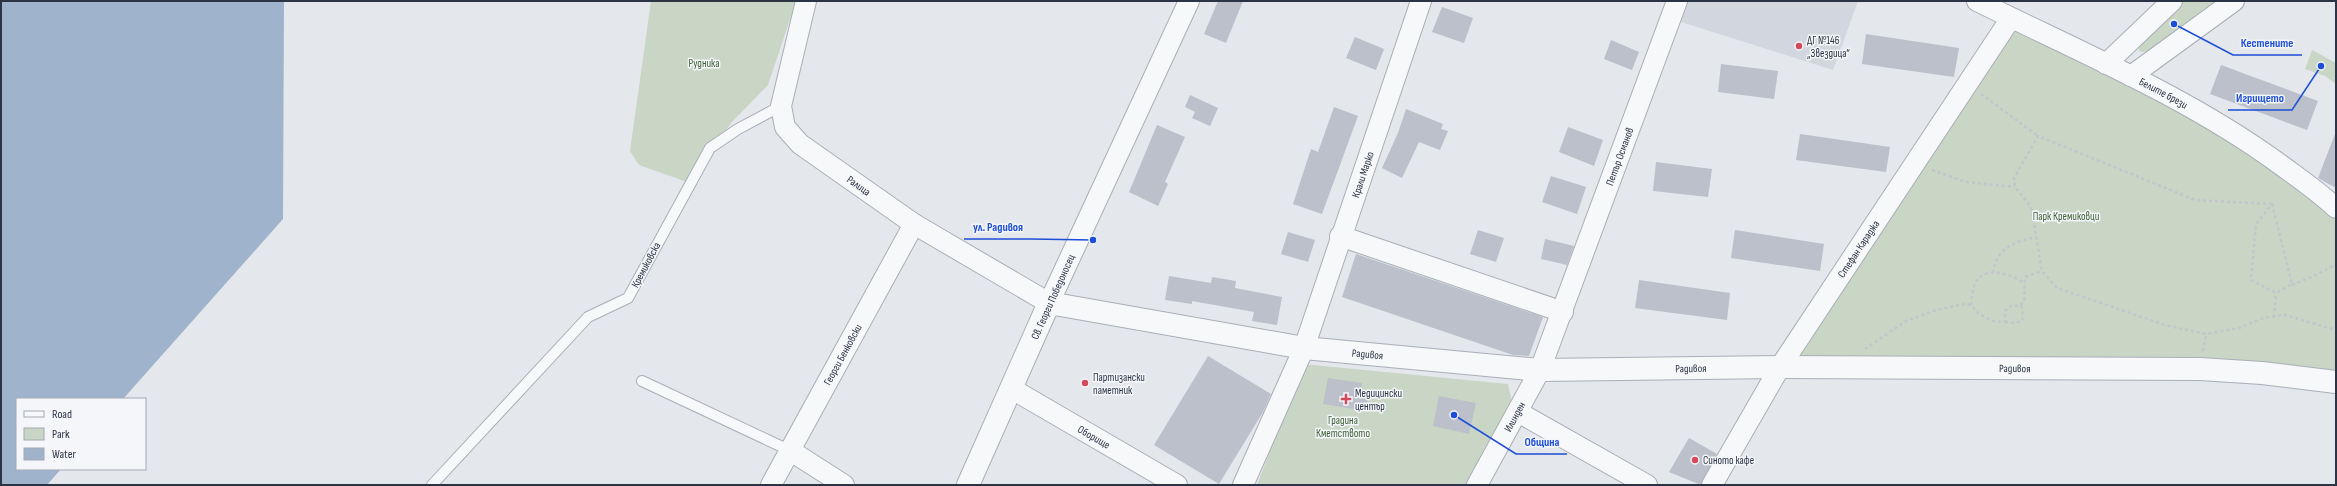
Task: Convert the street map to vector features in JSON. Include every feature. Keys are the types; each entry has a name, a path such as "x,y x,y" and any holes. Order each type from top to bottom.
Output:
{"street":[{"name":"Ралица","path":"806,1 781,106 785,127 800,144 914,224 1049,303"},
{"name":"Св. Георги Победоносец","path":"968,485 1049,303 1189,1"},
{"name":"Крали Марко","path":"1304,348 1340,236 1421,1"},
{"name":"Петър Османов","path":"1540,370 1563,312 1677,1"},
{"name":"Белите брези","path":"1977,1 2187,105 2256,146 2322,194 2336,208"},
{"path":"2106,64 2172,1"},
{"path":"2131,76 2234,1"},
{"name":"Стефан Караджа","path":"1712,485 1780,367 2011,18"},
{"name":"Георги Бенковски","path":"771,485 791,451 914,224"},
{"path":"1340,236 1563,312"},
{"name":"Радивоя","path":"1049,303 1304,348 1540,370 1780,367 2200,369 2262,373 2336,382"},
{"path":"1243,485 1304,348"},
{"name":"Илинден","path":"1477,485 1540,370"},
{"name":"Оборище","path":"1012,389 1177,485"},
{"path":"1518,412 1647,485"},
{"path":"791,451 844,485"}],"lane":[{"name":"Кремиковска","path":"432,485 588,318 628,298 710,148 738,129 781,106"},
{"path":"642,381 791,451"}],"path":[{"path":"1968,84 2038,136 2195,200 2272,204"},
{"path":"2038,136 2014,178 2015,187 2031,207 2042,271 2057,288 2166,325 2206,334 2239,328 2263,318 2285,315 2336,330"},
{"path":"1914,164 1966,182 2015,187"},
{"path":"2272,204 2292,284 2276,293"},
{"path":"2272,204 2256,224 2251,280 2276,293"},
{"path":"1993,273 1994,264 2004,249 2015,242 2036,237"},
{"path":"2285,288 2318,274 2336,264"},
{"path":"1860,352 1906,321 1956,306 1971,305 1980,314 1993,321 2014,323 2022,321 2024,316 2021,304 2024,302 2025,277 2042,271"},
{"path":"1971,305 1972,293 1977,279 1983,275 1993,273 2015,277 2024,283"},
{"path":"2274,317 2276,293"},
{"path":"2005,322 2005,311 2012,305 2021,304"}],"shaded area":[{"name":"ДГ №146 „Звездица“","path":"1687,1 1858,1 1833,70 1678,21"}],"green space":[{"name":"Рудника","path":"651,1 796,1 768,85 731,123 690,183 639,165 630,151"},
{"path":"2180,1 2226,1 2153,51 2140,52 2137,44"},
{"name":"Парк Кремиковци","path":"2011,18 2131,76 2336,208 2336,382 1780,367"},
{"path":"2312,50 2336,63 2336,84 2325,76 2305,69"},
{"name":"Градина Кметството","path":"1303,364 1508,384 1512,403 1468,485 1257,485"}],"water":[{"path":"1,1 284,1 283,219 124,398 16,398 16,470 60,470 47,485 1,485"}],"building":[{"path":"1218,1 1243,1 1226,43 1204,34"},
{"path":"1442,7 1473,18 1464,43 1432,32"},
{"path":"1866,34 1959,48 1954,77 1862,64"},
{"path":"1355,37 1384,49 1376,70 1346,58"},
{"path":"1611,40 1639,52 1632,70 1604,59"},
{"path":"1721,64 1778,71 1774,99 1718,92"},
{"path":"2221,65 2318,101 2307,130 2210,94"},
{"path":"1190,95 1218,108 1210,126 1192,118 1195,112 1185,107"},
{"path":"1334,107 1358,116 1322,214 1293,204 1311,149 1318,152"},
{"path":"1406,109 1443,124 1441,129 1448,131 1440,150 1419,142 1402,178 1382,168 1398,133"},
{"path":"1157,125 1185,137 1165,182 1168,184 1158,206 1129,192"},
{"path":"1568,127 1603,140 1594,166 1559,152"},
{"path":"1800,134 1890,147 1886,172 1796,160"},
{"path":"2336,134 2336,188 2318,178"},
{"path":"1656,162 1712,169 1708,197 1653,191"},
{"path":"1551,176 1586,187 1577,214 1542,202"},
{"path":"1478,230 1504,238 1496,262 1470,254"},
{"path":"1735,230 1824,244 1820,271 1731,258"},
{"path":"1288,232 1315,240 1308,262 1281,254"},
{"path":"1545,239 1574,246 1567,265 1541,259"},
{"path":"1356,254 1543,317 1529,356 1513,355 1342,297"},
{"path":"1169,276 1211,283 1212,277 1236,281 1235,288 1282,297 1277,325 1252,321 1254,312 1192,301 1192,304 1165,300"},
{"path":"1639,280 1730,293 1727,320 1635,308"},
{"path":"1208,356 1271,394 1263,412 1219,484 1154,445"},
{"name":"Медицински център","path":"1328,378 1362,383 1361,392 1368,394 1366,411 1323,404"},
{"path":"1439,396 1476,403 1469,434 1433,426"},
{"name":"Синото кафе","path":"1689,438 1717,454 1701,485 1669,472"}],"place":[{"name":"Кестените","path":"2174,24"},
{"name":"ДГ №146 „Звездица“","path":"1799,46"},
{"name":"Игрището","path":"2321,66"},
{"name":"ул. Радивоя","path":"1093,240"},
{"name":"Партизански паметник","path":"1085,383"},
{"name":"Медицински център","path":"1346,399"},
{"name":"Община","path":"1454,415"},
{"name":"Синото кафе","path":"1695,460"}]}
